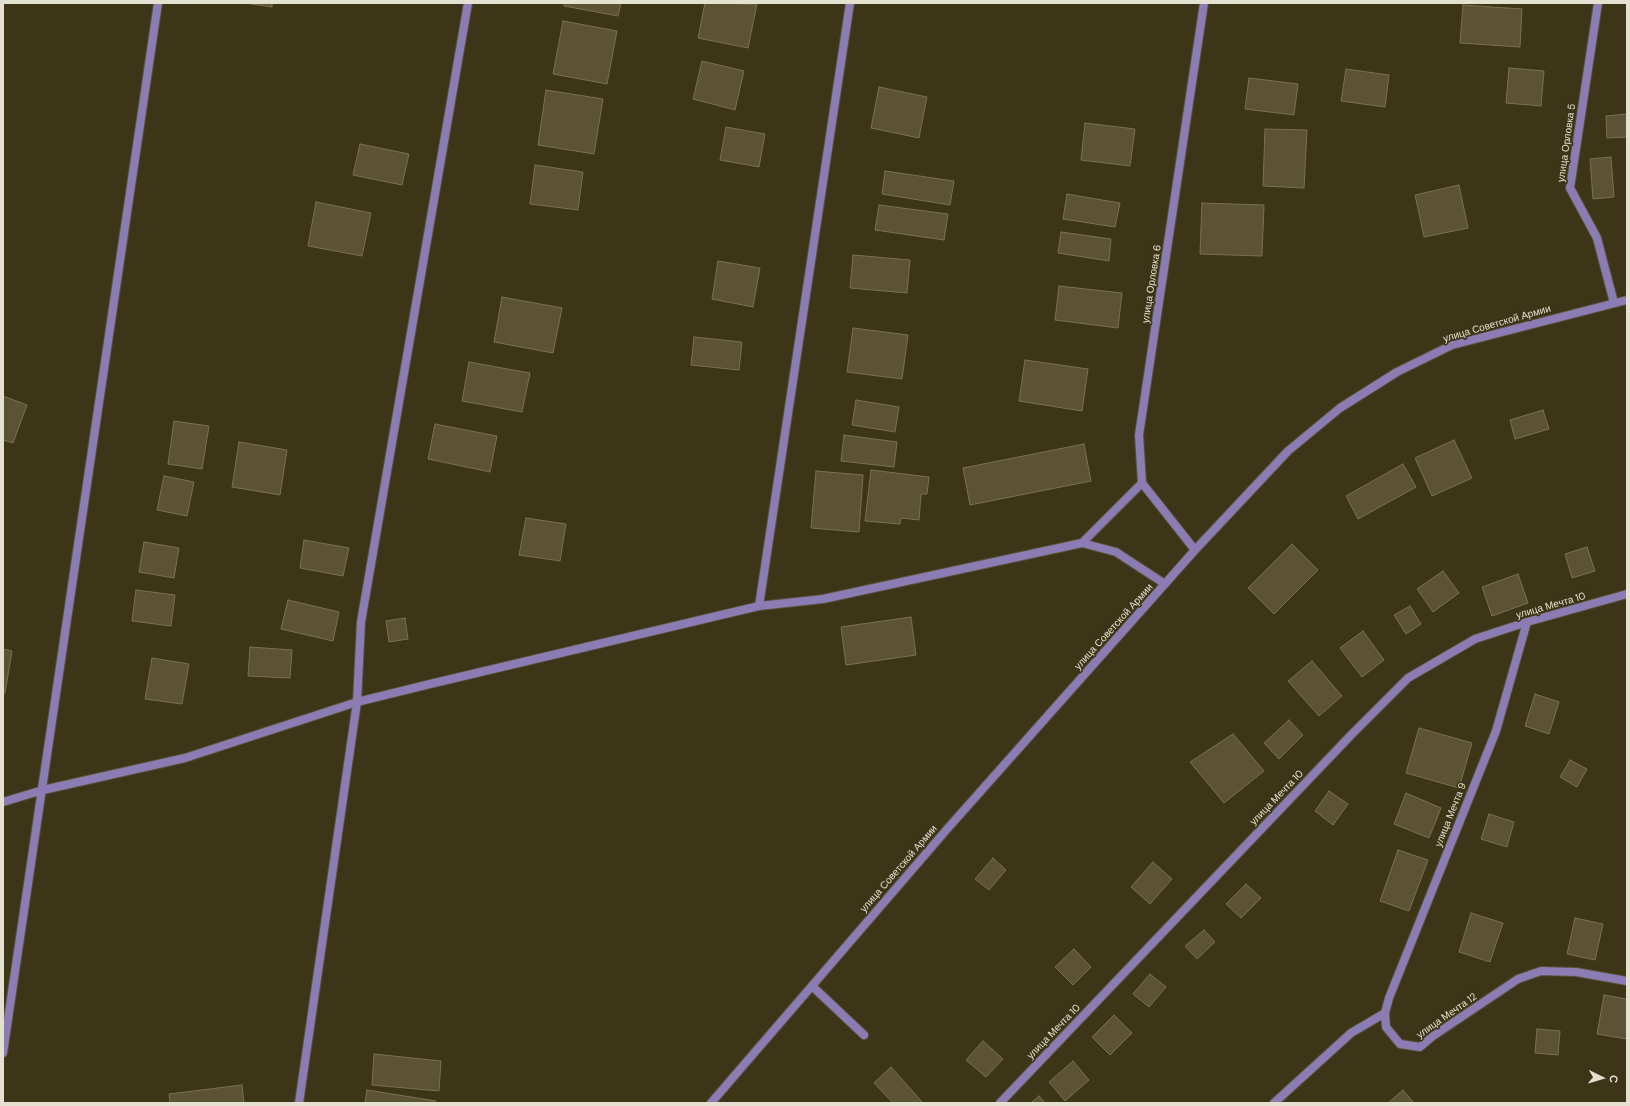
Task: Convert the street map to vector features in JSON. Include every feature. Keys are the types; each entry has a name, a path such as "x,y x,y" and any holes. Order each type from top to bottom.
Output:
{"street":[{"path":"3,1053 158,3"},
{"path":"299,1103 357,702 361,622 468,3"},
{"path":"759,606 850,3"},
{"name":"улица Орловка 6","path":"1142,483 1139,435 1204,3"},
{"name":"улица Орловка 5","path":"1598,3 1570,188 1597,238 1614,303"},
{"name":"улица Советской Армии","path":"711,1103 948,828 1195,550 1288,451 1340,408 1397,372 1452,345 1627,300"},
{"path":"1082,543 1142,483 1195,550"},
{"path":"3,802 42,790 185,758 357,702 759,606 824,599 947,571 1082,543 1116,552 1165,584"},
{"name":"улица Мечта 10","path":"1000,1103 1352,734 1408,678 1475,639 1527,622 1627,594"},
{"name":"улица Мечта 9","path":"1385,1013 1392,991 1496,731 1527,622"},
{"name":"улица Мечта 12","path":"1385,1013 1386,1027 1400,1044 1420,1047 1433,1036 1518,980 1541,971 1576,972 1627,981"},
{"path":"812,986 864,1035"},
{"path":"1274,1103 1351,1033 1385,1013"}],"building":[{"path":"245,3 272,3 272,7"},
{"path":"564,3 621,3 618,16 564,6"},
{"path":"705,3 757,4 748,48 698,38"},
{"path":"1463,5 1522,9 1520,47 1460,43"},
{"path":"563,21 617,31 607,84 553,74"},
{"path":"702,61 744,71 735,110 693,99"},
{"path":"1509,68 1544,71 1541,106 1506,103"},
{"path":"1346,69 1389,75 1385,107 1341,101"},
{"path":"1249,78 1298,84 1294,115 1245,109"},
{"path":"879,87 927,97 919,138 871,128"},
{"path":"546,90 603,99 594,154 538,145"},
{"path":"1627,114 1627,137 1607,138 1606,116"},
{"path":"1085,123 1135,129 1130,166 1081,160"},
{"path":"726,127 765,134 759,167 720,160"},
{"path":"1265,129 1307,130 1304,188 1263,186"},
{"path":"360,144 409,154 402,185 353,175"},
{"path":"1611,157 1614,197 1593,199 1590,159"},
{"path":"535,165 583,172 578,210 530,204"},
{"path":"885,171 954,181 950,205 882,194"},
{"path":"1459,185 1468,228 1424,237 1415,195"},
{"path":"1067,194 1120,203 1115,227 1063,219"},
{"path":"316,202 371,213 362,256 308,246"},
{"path":"1202,203 1264,205 1262,256 1200,254"},
{"path":"879,205 948,214 944,240 875,230"},
{"path":"1061,232 1111,239 1109,261 1058,253"},
{"path":"853,255 910,260 907,293 850,288"},
{"path":"718,261 760,268 753,307 712,299"},
{"path":"1059,286 1122,293 1118,328 1055,320"},
{"path":"502,297 562,308 553,353 494,342"},
{"path":"853,328 908,335 902,379 847,372"},
{"path":"694,337 742,342 739,370 691,365"},
{"path":"1025,360 1088,369 1082,411 1019,401"},
{"path":"469,362 530,373 522,412 462,401"},
{"path":"3,396 27,405 13,443 3,440"},
{"path":"856,400 899,407 895,432 852,425"},
{"path":"1543,410 1549,429 1515,439 1510,420"},
{"path":"174,421 209,426 202,469 168,464"},
{"path":"435,424 497,436 490,472 428,459"},
{"path":"844,435 897,442 894,467 841,461"},
{"path":"1454,440 1472,478 1432,496 1415,458"},
{"path":"239,442 287,450 280,495 232,487"},
{"path":"1084,444 1091,481 970,505 963,468"},
{"path":"1403,464 1416,487 1358,519 1346,496"},
{"path":"871,470 929,477 927,494 921,494 919,520 901,518 900,524 865,521"},
{"path":"816,471 863,475 859,532 811,528"},
{"path":"164,476 194,482 187,516 157,510"},
{"path":"526,518 566,524 560,561 519,555"},
{"path":"304,540 349,548 343,576 300,568"},
{"path":"144,542 179,548 174,578 139,572"},
{"path":"1292,544 1318,570 1274,614 1248,588"},
{"path":"1587,547 1595,571 1572,578 1565,554"},
{"path":"1443,571 1459,593 1433,612 1417,589"},
{"path":"1518,574 1528,603 1492,616 1482,587"},
{"path":"136,590 175,595 171,626 132,621"},
{"path":"288,600 339,612 333,641 281,629"},
{"path":"1410,606 1421,624 1406,634 1394,615"},
{"path":"911,617 916,655 846,665 841,627"},
{"path":"405,618 408,639 389,642 386,621"},
{"path":"1363,631 1384,660 1362,677 1340,648"},
{"path":"250,647 292,650 290,678 248,676"},
{"path":"3,649 12,651 5,693 3,693"},
{"path":"152,658 189,664 182,704 145,699"},
{"path":"1312,661 1342,696 1319,716 1288,681"},
{"path":"1535,694 1559,702 1549,734 1525,726"},
{"path":"1289,720 1303,735 1279,759 1264,743"},
{"path":"1419,728 1472,743 1459,788 1406,773"},
{"path":"1233,734 1264,771 1224,803 1190,762"},
{"path":"1570,760 1587,769 1577,787 1560,777"},
{"path":"1329,791 1348,804 1333,825 1315,811"},
{"path":"1406,793 1441,808 1429,838 1394,824"},
{"path":"1489,814 1514,822 1507,847 1481,839"},
{"path":"1398,850 1428,860 1409,911 1380,901"},
{"path":"993,858 1006,870 989,890 975,879"},
{"path":"1153,862 1172,879 1150,904 1131,887"},
{"path":"1246,884 1261,898 1241,918 1226,904"},
{"path":"1471,913 1503,923 1490,962 1459,952"},
{"path":"1575,918 1603,924 1595,960 1567,954"},
{"path":"1204,930 1215,942 1197,959 1185,946"},
{"path":"1074,949 1091,967 1073,985 1055,967"},
{"path":"1150,974 1166,987 1149,1007 1133,994"},
{"path":"1604,995 1627,999 1627,1039 1597,1034"},
{"path":"1114,1015 1132,1033 1110,1055 1092,1037"},
{"path":"1537,1029 1560,1031 1558,1055 1535,1053"},
{"path":"983,1041 1003,1059 986,1077 966,1060"},
{"path":"374,1054 441,1061 439,1091 372,1085"},
{"path":"1073,1061 1089,1080 1065,1101 1049,1082"},
{"path":"891,1067 923,1103 893,1103 874,1083"},
{"path":"242,1085 244,1103 170,1103 169,1094"},
{"path":"367,1090 436,1101 436,1103 365,1103"},
{"path":"1403,1090 1414,1103 1388,1103"},
{"path":"1039,1096 1045,1103 1031,1103"}]}
